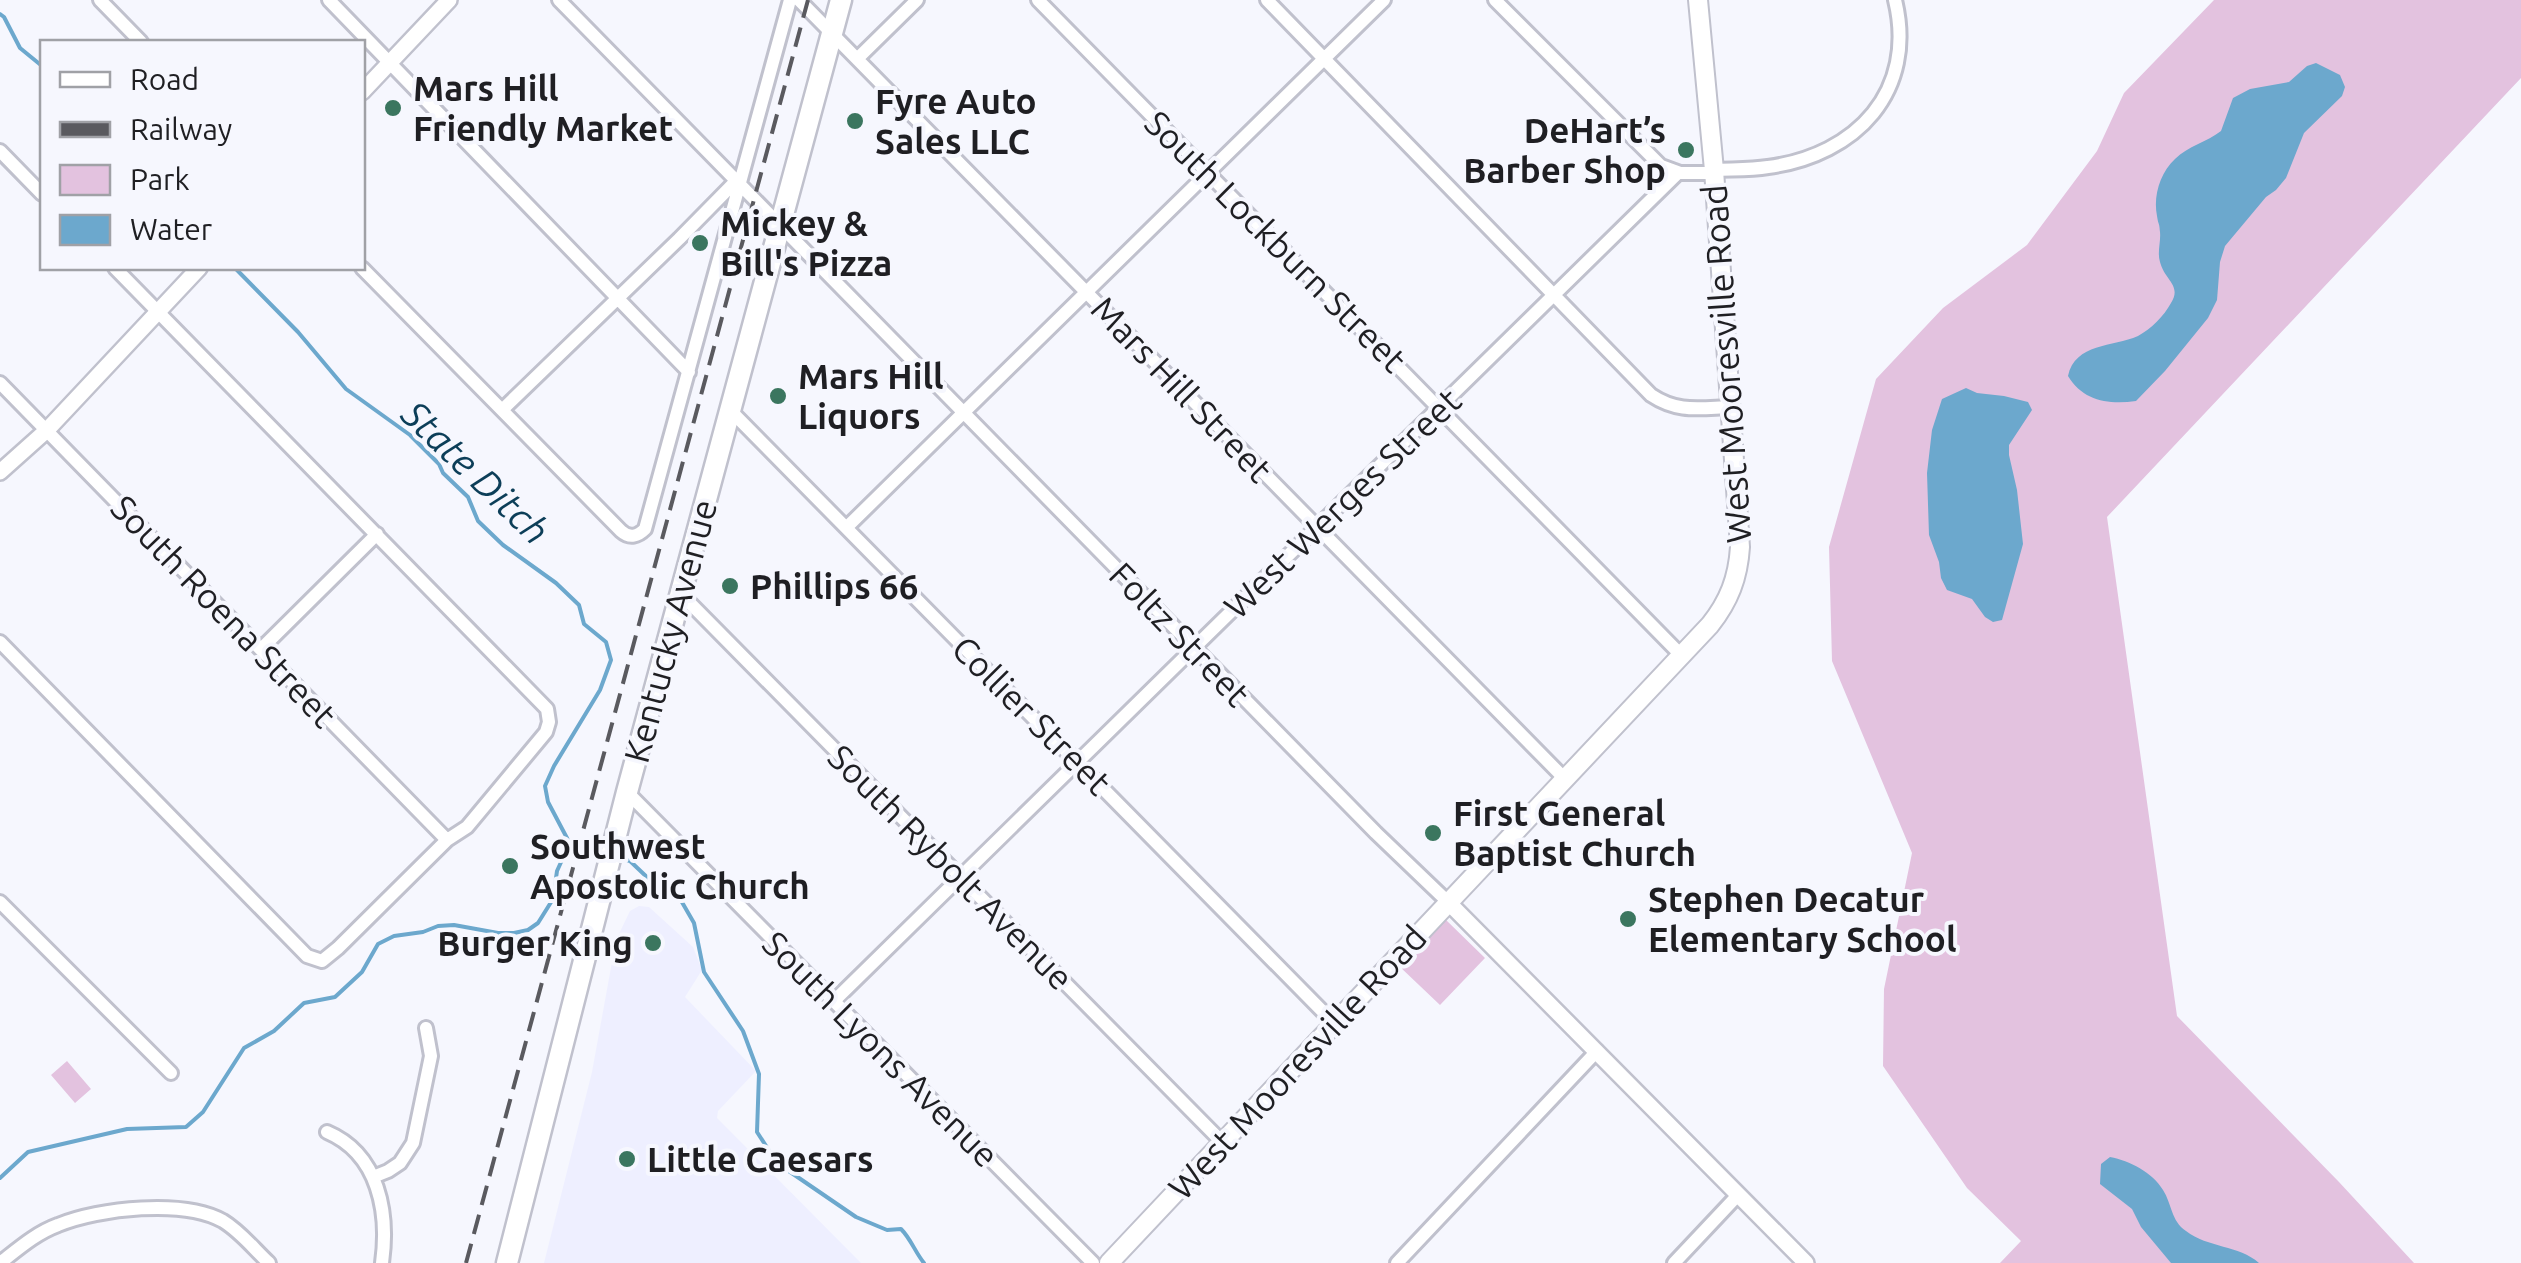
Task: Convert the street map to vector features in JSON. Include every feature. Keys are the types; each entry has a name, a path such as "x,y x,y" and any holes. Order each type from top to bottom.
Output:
{"main road":[{"name":"Kentucky Avenue","path":"506,1263 627,792 841,0"},
{"name":"West Mooresville Road","path":"1109,1263 1725,605 1738,570 1740,547 1698,0"}],"street":[{"path":"100,0 139,40"},
{"path":"329,0 689,372"},
{"path":"365,89 449,0"},
{"name":"Foltz Street","path":"559,0 1376,833 1806,1263"},
{"path":"364,270 621,531 636,536 646,529 790,0"},
{"name":"Mars Hill Street","path":"799,0 1564,778"},
{"path":"857,59 918,0"},
{"name":"South Lockburn Street","path":"1038,0 1682,655"},
{"path":"1266,0 1652,396 1685,409 1730,406"},
{"path":"848,528 1384,0"},
{"path":"1495,0 1648,155 1665,169 1678,173 1770,167 1813,156 1865,124 1880,105 1896,68 1900,32 1894,0"},
{"path":"0,151 40,192"},
{"name":"West Werges Street","path":"834,1001 1678,173"},
{"path":"502,410 739,181"},
{"path":"0,642 307,956 322,960 446,840 468,828 546,732 547,709 117,270"},
{"path":"0,472 47,430 197,270"},
{"name":"South Roena Street","path":"0,383 446,840"},
{"name":"Collier Street","path":"729,409 1334,1023"},
{"path":"260,649 377,534"},
{"name":"South Rybolt Avenue","path":"680,593 1222,1142"},
{"name":"South Lyons Avenue","path":"627,792 1092,1263"},
{"path":"0,902 171,1072"},
{"path":"372,1177 400,1163 413,1143 431,1056 426,1028"},
{"path":"1397,1263 1597,1051"},
{"path":"327,1132 354,1148 372,1177 381,1201 384,1226 382,1263"},
{"path":"1674,1263 1738,1194"},
{"path":"0,1263 42,1232 70,1220 166,1207 193,1209 222,1221 268,1263"}],"shaded area":[{"path":"639,906 649,907 693,947 702,970 685,997 756,1071 718,1111 717,1118 861,1263 544,1263 592,1072 616,940 630,911"}],"green space":[{"path":"2214,0 2521,0 2521,78 2107,517 2177,1016 2414,1263 2000,1263 2021,1241 1967,1188 1883,1066 1884,989 1912,853 1832,661 1829,547 1876,379 1943,308 2027,245 2097,151 2124,93"},
{"path":"1445,919 1485,958 1440,1005 1399,966"},
{"path":"67,1061 91,1089 75,1103 51,1075"}],"water":[{"path":"2316,63 2340,75 2345,87 2342,96 2304,133 2286,178 2225,246 2217,300 2208,318 2136,401 2107,401 2081,391 2068,376 2078,357 2143,333 2161,317 2174,297 2174,287 2159,258 2156,201 2165,171 2186,151 2221,131 2233,98 2250,89 2289,82"},
{"path":"1966,388 2028,402 2032,410 2009,445 2023,544 2002,620 1993,622 1972,599 1947,590 1929,535 1927,473 1932,430 1942,399"},
{"path":"2110,1157 2133,1164 2153,1178 2186,1231 2259,1263 2171,1263 2141,1227 2132,1209 2100,1184 2101,1164"}],"waterway":[{"name":"State Ditch","path":"0,14 20,48 40,64"},
{"name":"State Ditch","path":"237,270 298,332 346,389 410,435 439,464 468,497 478,521 579,605 584,624 606,642 611,660 600,690 545,786 548,802 568,840 605,855"},
{"path":"0,1178 28,1152 127,1129 186,1127 203,1112 244,1048 274,1031 304,1003 335,997 362,972 378,944 394,936 454,925 498,933 528,930 538,923 553,899 557,871 575,844"},
{"name":"State Ditch","path":"620,858 630,861 650,880 679,897 694,923 704,972 743,1031 759,1074 757,1132 777,1163 856,1217 887,1230 901,1229 924,1263"}],"railway":[{"path":"466,1263 808,0"}],"place":[{"name":"Mars Hill Friendly Market","path":"393,108"},
{"name":"Fyre Auto Sales LLC","path":"855,121"},
{"name":"DeHart’s Barber Shop","path":"1686,150"},
{"name":"Mickey & Bill's Pizza","path":"700,243"},
{"name":"Mars Hill Liquors","path":"778,396"},
{"name":"Phillips 66","path":"730,586"},
{"name":"First General Baptist Church","path":"1433,833"},
{"name":"Southwest Apostolic Church","path":"510,866"},
{"name":"Stephen Decatur Elementary School","path":"1628,919"},
{"name":"Burger King","path":"653,943"},
{"name":"Little Caesars","path":"627,1159"}]}
